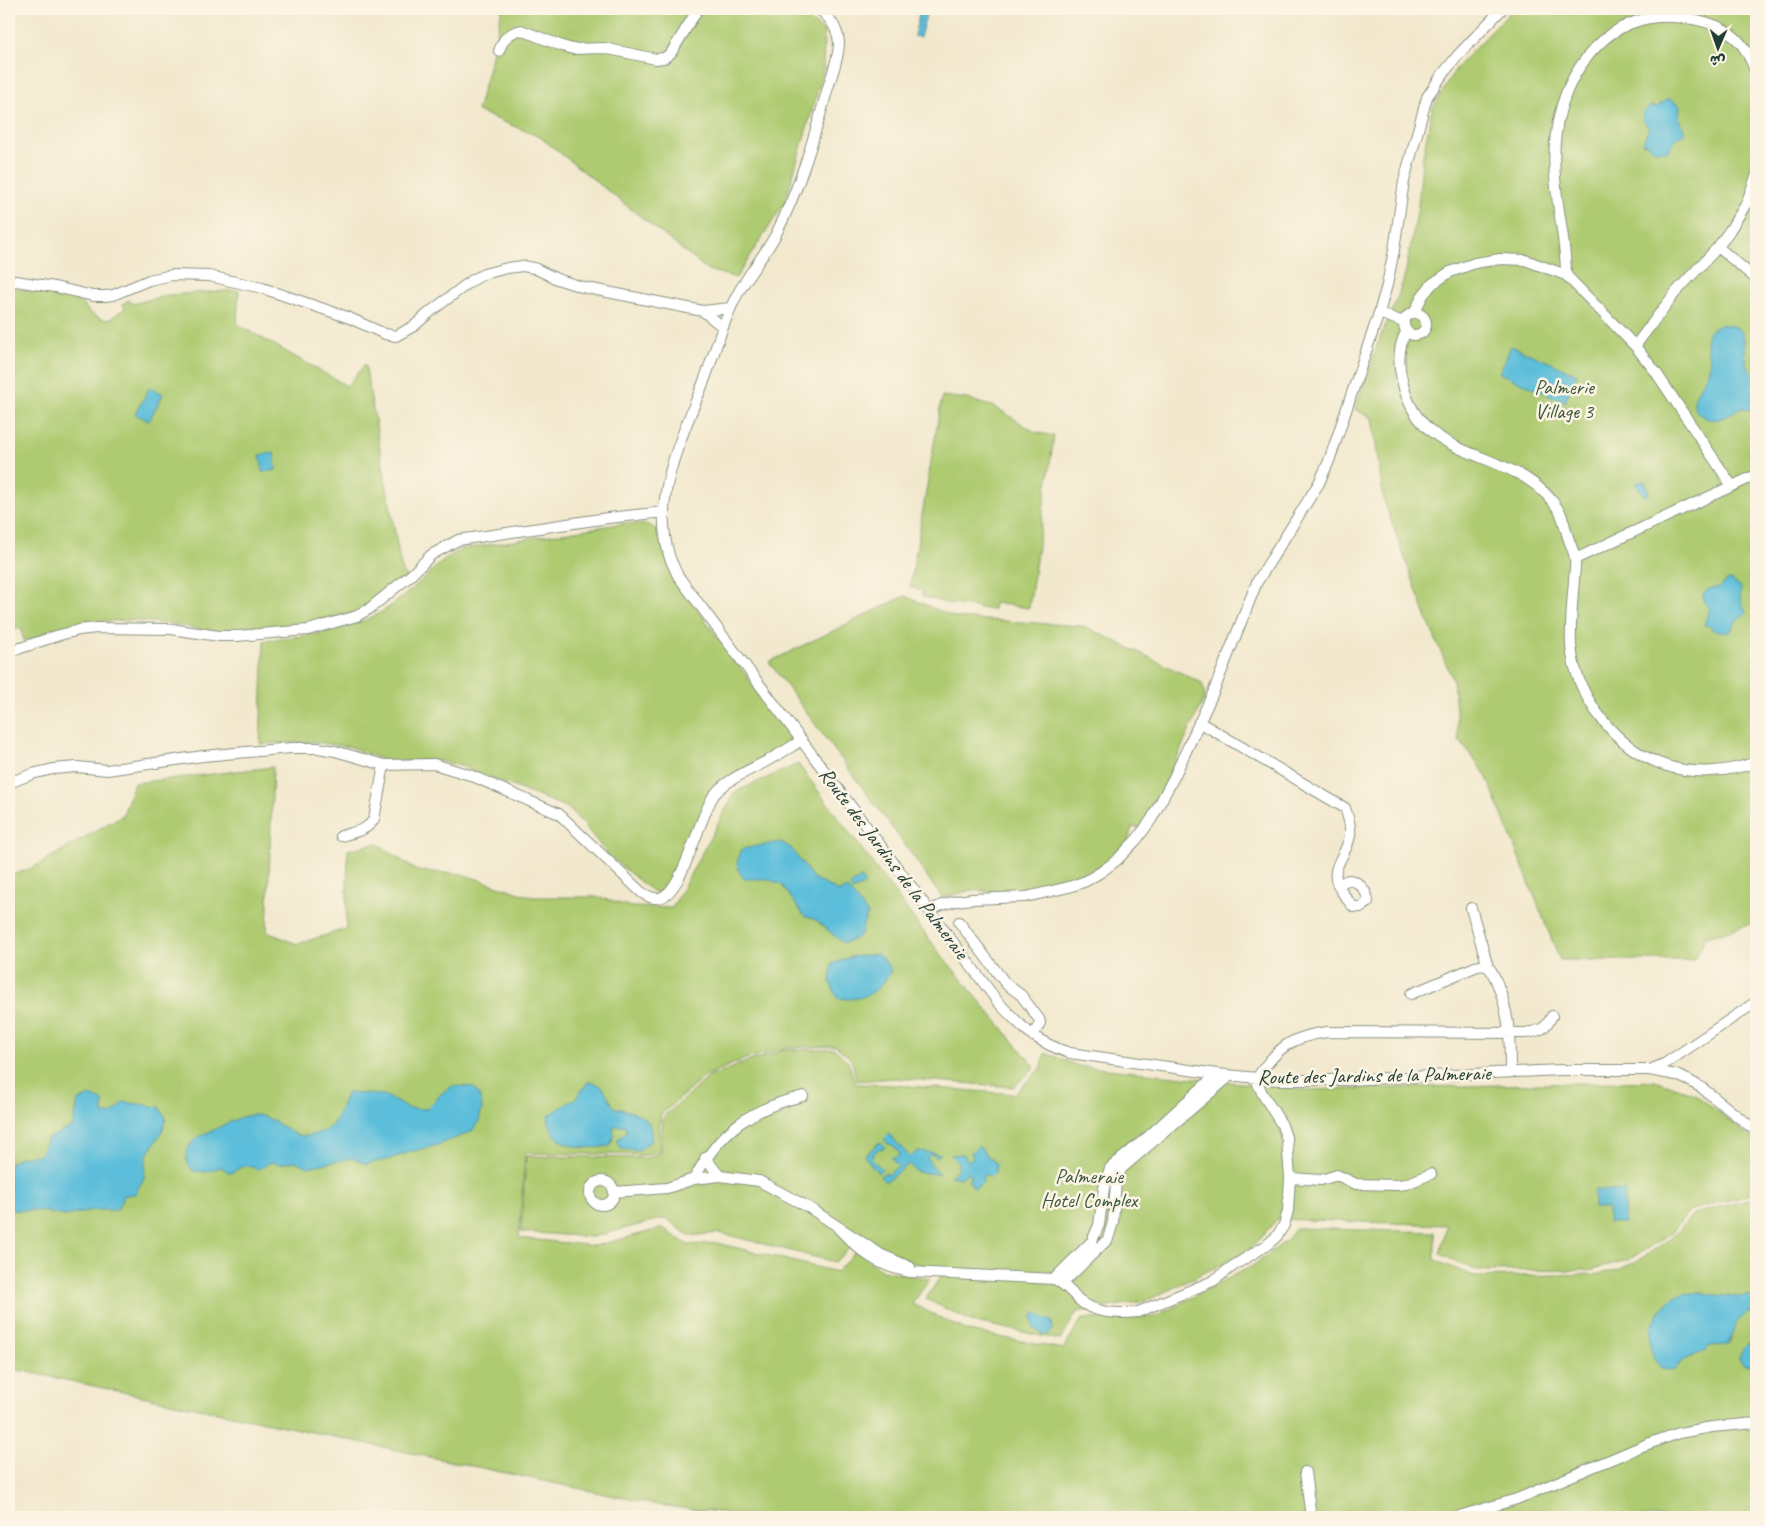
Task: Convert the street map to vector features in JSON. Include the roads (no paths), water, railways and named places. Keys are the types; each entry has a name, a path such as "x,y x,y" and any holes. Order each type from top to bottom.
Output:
{"street":[{"path":"499,51 503,40 509,34 521,30 568,48 604,48 656,59 664,58 671,53 698,9"},
{"name":"Route des Jardins de la Palmeraie","path":"819,9 837,31 839,44 816,132 804,171 774,238 739,290 723,326 674,456 669,474 664,512 664,532 669,556 678,576 998,1002 1017,1023 1033,1036 1052,1047 1070,1053 1230,1076 1346,1080 1596,1069 1650,1070 1676,1075 1702,1088 1756,1131"},
{"path":"930,910 942,904 972,899 1041,894 1086,881 1117,860 1144,831 1174,777 1200,722 1257,582 1319,483 1329,461 1379,313 1394,250 1404,181 1427,97 1458,54 1502,9"},
{"path":"1566,275 1565,246 1556,190 1554,137 1567,89 1583,60 1610,34 1638,20 1663,16 1687,17 1703,20 1733,34 1743,46 1756,72"},
{"path":"1635,346 1675,293 1718,247 1746,204 1756,177"},
{"path":"1718,247 1756,280"},
{"path":"1732,486 1655,371 1635,346 1566,275 1525,260 1500,259 1474,263 1450,272 1432,284 1423,295 1414,313 1405,318 1399,369 1404,390 1413,411 1426,427 1442,440 1518,472 1537,485 1560,512 1575,559 1571,620 1573,656 1577,675 1588,701 1605,724 1640,755 1672,768 1710,771 1747,766 1756,762"},
{"path":"9,280 55,287 93,296 105,296 113,295 149,280 172,275 209,276 262,288 331,311 385,334 396,336 414,326 471,281 484,274 522,266 534,268 557,279 576,285 703,311 730,308"},
{"path":"703,311 723,326"},
{"path":"1379,313 1404,327 1414,336 1419,335 1426,329 1425,320 1414,313"},
{"path":"1575,559 1756,475"},
{"path":"9,652 56,636 97,628 171,629 219,636 308,630 357,616 369,609 411,575 431,555 458,540 608,518 664,512"},
{"path":"1200,722 1345,808 1350,836 1335,872 1335,880 1338,886"},
{"path":"9,783 32,774 53,769 78,767 107,770 203,756 291,748 318,748 335,751 384,765 434,764 470,775 552,810 566,820 595,850 641,892 650,898 660,898 669,893 676,884 714,795 731,781 802,740"},
{"path":"341,836 365,829 370,825 384,765"},
{"path":"1471,908 1488,966 1505,1003 1510,1033 1510,1072"},
{"path":"959,922 1006,984 1021,995 1039,1019 1040,1023 1033,1036"},
{"path":"1411,994 1475,967 1488,966"},
{"path":"1650,1070 1666,1063 1756,1002"},
{"path":"614,1192 667,1188 694,1179 720,1176 759,1181 801,1202 838,1228 890,1260 926,1272 1058,1281 1091,1308 1108,1312 1138,1312 1213,1281 1233,1266 1267,1246 1284,1225 1288,1211 1290,1178 1287,1140 1282,1125 1262,1093 1256,1078 1284,1045 1310,1034 1327,1032 1525,1033 1543,1029 1547,1026 1552,1016"},
{"path":"1153,1138 1217,1074"},
{"path":"1058,1281 1092,1241 1096,1233 1104,1188 1110,1168 1153,1138 1230,1076"},
{"path":"694,1179 705,1158 722,1137 744,1120 762,1109 803,1096"},
{"path":"705,1158 720,1176"},
{"path":"1290,1178 1321,1180 1337,1176 1356,1184 1398,1185 1406,1184 1431,1174"},
{"path":"1456,1517 1517,1499 1645,1445 1679,1433 1712,1427 1756,1423"},
{"path":"1305,1472 1311,1517"}],"water":[{"path":"920,11 927,11 920,37 914,36"},
{"path":"1670,99 1680,106 1679,117 1685,132 1674,141 1667,152 1664,150 1654,150 1647,143 1642,144 1649,128 1643,120 1642,114 1650,106 1657,107"},
{"path":"1721,325 1737,328 1743,337 1747,364 1756,382 1756,413 1742,408 1715,420 1706,418 1698,413 1694,407 1694,401 1709,368 1707,337 1713,328"},
{"path":"1511,346 1577,374 1565,402 1499,373"},
{"path":"150,387 163,394 149,421 135,414"},
{"path":"274,453 276,470 263,472 260,455"},
{"path":"1645,481 1649,494 1645,496 1635,483"},
{"path":"1731,580 1741,587 1740,598 1746,613 1735,623 1730,632 1719,632 1713,630 1708,625 1704,625 1710,609 1704,602 1703,595 1709,589 1718,588"},
{"path":"780,842 790,847 813,878 839,892 847,888 868,914 861,933 856,938 843,943 816,920 804,916 782,885 768,879 744,879 737,864 742,849"},
{"path":"861,878 865,884 853,891 850,885"},
{"path":"877,954 891,970 881,985 876,990 862,997 854,999 837,998 830,981 832,964 851,957"},
{"path":"588,1082 602,1087 614,1107 635,1113 646,1120 650,1125 651,1141 638,1151 621,1149 617,1143 618,1139 627,1131 625,1125 613,1127 614,1136 610,1146 579,1147 562,1141 555,1135 550,1127 548,1116 576,1098"},
{"path":"453,1086 473,1087 479,1095 482,1108 479,1121 471,1132 438,1145 390,1159 366,1164 352,1158 308,1167 295,1161 280,1164 271,1162 258,1170 244,1167 231,1173 220,1167 207,1172 193,1171 187,1161 187,1151 197,1138 243,1117 252,1115 267,1118 292,1133 306,1136 323,1131 332,1125 347,1093 384,1095 407,1108 427,1109 442,1093"},
{"path":"90,1096 103,1101 103,1114 113,1114 124,1102 159,1107 166,1118 162,1132 146,1156 144,1178 135,1194 124,1195 117,1210 93,1210 66,1216 41,1211 9,1210 9,1164 20,1157 40,1155 47,1139 73,1126 78,1101"},
{"path":"889,1134 910,1157 918,1151 941,1154 936,1157 931,1154 927,1158 939,1174 916,1172 909,1164 885,1182 880,1176 886,1172 888,1175 898,1166 891,1158 895,1158 900,1154 893,1145 888,1144 884,1139"},
{"path":"880,1142 885,1147 880,1148 872,1155 871,1159 882,1169 878,1173 864,1156"},
{"path":"979,1146 997,1166 995,1168 996,1172 989,1177 986,1174 982,1177 984,1181 975,1189 968,1180 972,1176 968,1172 961,1178 950,1176 959,1168 957,1166 959,1164 951,1155 963,1154 968,1161 973,1157 971,1153"},
{"path":"1594,1190 1625,1191 1624,1223 1608,1223 1608,1208 1594,1208"},
{"path":"1699,1293 1735,1297 1756,1295 1756,1314 1751,1312 1740,1319 1735,1326 1728,1345 1709,1346 1703,1352 1686,1359 1673,1370 1661,1368 1653,1356 1650,1343 1652,1326 1656,1318 1666,1304 1673,1299 1684,1294"},
{"path":"1038,1313 1045,1319 1052,1321 1053,1329 1049,1334 1044,1335 1034,1329 1032,1318 1034,1314"},
{"path":"1756,1336 1756,1363 1747,1365 1742,1363 1739,1359 1742,1351"}],"park label":[{"name":"Palmerie Village 3","path":"1564,399"},
{"name":"Palmeraie Hotel Complex","path":"1089,1188"}]}
